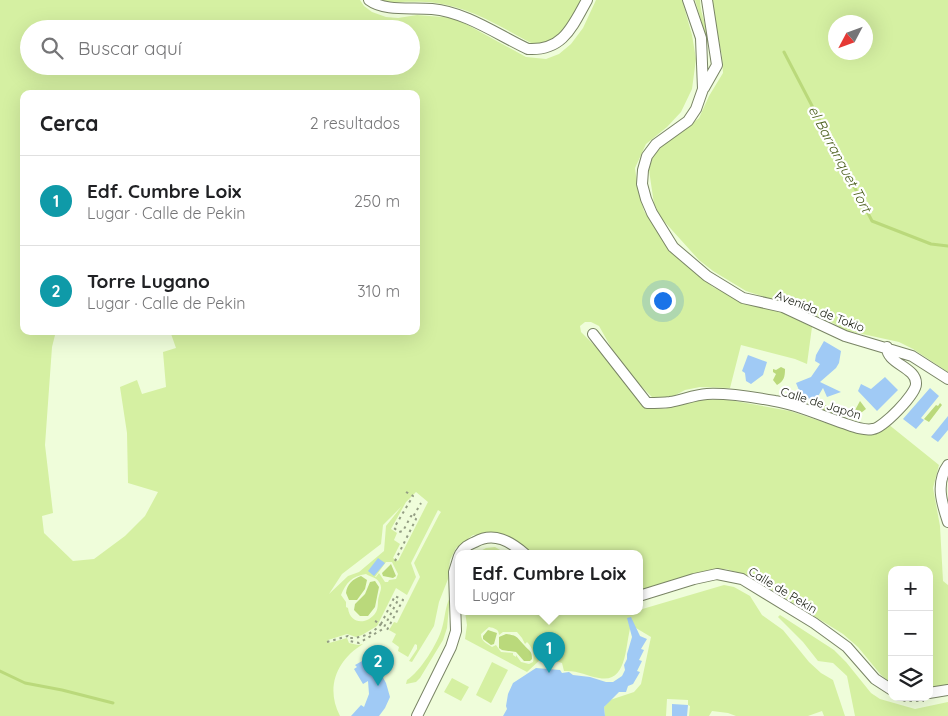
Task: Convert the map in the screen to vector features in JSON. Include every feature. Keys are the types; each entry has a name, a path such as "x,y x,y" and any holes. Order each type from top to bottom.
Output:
{"street":[{"path":"369,0 376,6 435,9 455,13 528,49 538,50 549,48 558,43 567,34 587,0"},
{"name":"Avenida de Tokio","path":"688,0 701,38 703,89 696,108 688,121 656,144 646,156 642,184 652,213 673,247 707,276 743,298 783,307 845,336 912,356 948,379"},
{"path":"703,89 717,65 708,17 707,0"},
{"name":"Calle de Japón","path":"593,334 647,403 671,402 682,398 707,394 738,396 777,401 852,426 873,430 881,426 909,398 915,390 917,383 913,375 890,356 887,347"},
{"path":"948,465 941,480 940,492 948,522"},
{"path":"462,550 481,538 494,537 514,544 521,550"},
{"path":"455,569 455,602"},
{"name":"Calle de Pekin","path":"643,595 717,574 742,578 814,623 847,647 875,678 888,687"},
{"path":"417,716 451,647 456,631 455,615"},
{"path":"933,692 948,690"}],"path":[{"path":"406,492 413,496 394,528 399,532 403,531 411,516 414,517"},
{"path":"395,560 416,519 414,517 421,503"},
{"path":"328,642 348,636 350,638 363,638 381,624 395,596 403,600 387,630"},
{"path":"350,638 350,641 359,643 383,629 399,598"},
{"path":"376,621 381,624"}],"shaded area":[{"path":"0,0 360,0 372,12 386,17 398,18 417,15 455,18 526,57 546,59 559,54 571,44 583,28 596,0 682,0 692,35 696,59 692,89 681,112 667,127 646,144 635,168 638,190 644,211 668,247 713,287 737,299 781,312 812,327 807,364 741,345 730,388 700,387 685,390 670,398 653,398 639,384 612,349 599,326 591,322 585,322 580,326 581,332 599,350 644,407 665,409 685,401 724,399 790,411 853,432 888,424 939,465 933,488 940,526 943,581 948,585 948,685 933,687 933,566 888,566 888,681 858,647 843,634 750,576 726,569 711,570 643,589 643,550 525,550 511,539 494,533 473,535 456,548 450,560 448,579 439,602 434,626 412,662 409,661 417,649 417,645 415,644 408,657 398,651 399,647 392,642 396,634 389,630 394,622 397,623 420,577 414,563 441,512 438,510 411,563 416,577 407,595 396,588 377,626 362,635 356,637 347,634 328,640 329,643 347,638 349,643 363,644 346,658 336,675 334,695 340,716 0,716","holes":["416,492 428,502 398,561 393,558 400,544 394,540 397,533 391,529 406,502","402,506 386,526 384,551 359,572 348,576 329,594 342,574 381,544 383,525","386,562 392,562 398,574 396,579 389,580 388,582 385,582 379,573 375,577","366,574 376,579 381,586 376,612 364,621 352,618 341,595 345,587 357,576"]},
{"path":"383,0 582,0 559,39 539,47 476,15 450,6 417,2 386,3"},
{"path":"695,0 700,0 709,47"},
{"path":"710,0 948,0 948,372 899,342 844,330 828,320 800,308 746,291 699,260 662,219 654,204 649,170 653,156 667,141 699,118 709,96 723,73 722,56"},
{"path":"781,367 785,369 784,377 777,385 773,380 776,374 773,372 773,369 776,370"},
{"path":"860,401 866,409 857,416 854,412"},
{"path":"940,403 942,405 929,422 924,419 936,405 938,406"},
{"path":"822,404 839,410 837,416 822,410"},
{"path":"495,547 500,550 482,550"},
{"path":"391,564 396,576 393,578 383,576 382,573"},
{"path":"361,576 367,580 365,589 357,600 349,600 346,593 349,584"},
{"path":"375,581 379,587 375,607 368,616 360,616 354,610 355,604 365,594 370,582"},
{"path":"724,585 734,587 750,596 762,615 783,630 809,662 821,673 833,680 845,716 824,716 822,711 808,716 736,716 712,711 709,716 689,716 690,706 688,705 688,700 667,699 666,716 605,716 604,707 610,700 634,692 641,684 651,637 631,625 624,661 620,669 615,675 608,678 599,678 578,672 564,671 562,663 541,656 541,659 527,672 465,639 467,625 465,615 643,615 643,609","holes":["489,627 494,628 499,635 503,632 517,632 525,644 527,642 532,648 533,662 529,664 521,662 513,653 501,652 496,645 492,647 486,643 481,634"]},
{"path":"450,597 447,628 443,640 420,678 416,682 406,684 407,680 423,664 437,641"},
{"path":"780,615 834,650 871,693 880,699 915,709 948,702 948,716 855,716 847,676 833,663 818,661 803,642 778,617"},
{"path":"488,630 497,633 494,644 491,645 483,639"},
{"path":"506,634 517,637 530,651 532,659 530,661 524,661 516,652 499,648 499,637"},
{"path":"492,662 508,670 491,703 476,695"},
{"path":"452,678 469,687 461,701 444,692"}],"building":[{"path":"824,341 841,351 836,368 820,382 841,392 827,397 823,388 814,403 808,398 803,400 796,383 811,377 820,364 815,361 816,355"},
{"path":"748,355 767,362 763,375 751,384 746,381 745,373 742,371"},
{"path":"885,377 898,390 877,411 858,391 861,384 871,389"},
{"path":"930,388 939,396 921,418 924,420 916,429 903,419"},
{"path":"948,416 948,430 938,442 931,437"},
{"path":"378,558 385,563 374,576 368,571"},
{"path":"631,617 640,636 647,639 641,649 644,650 639,660 642,661 637,671 640,672 633,684 628,686 626,692 619,692 604,707 605,716 503,716 507,709 508,694 513,683 536,668 560,670 562,673 569,672 573,675 590,677 606,682 613,682 622,676 632,637 627,618"},
{"path":"371,656 386,683 390,697 379,716 351,716 361,705 364,707 369,694 368,681 363,684 354,669 357,667 355,665"},
{"path":"672,704 688,705 687,716 672,716"}],"waterway":[{"name":"el Barranquet Tort","path":"784,52 872,221 931,244 948,246"},
{"path":"0,671 25,683 113,703"}],"place":[{"name":"Edf. Cumbre Loix","path":"549,673"},
{"name":"Torre Lugano","path":"378,686"}]}
